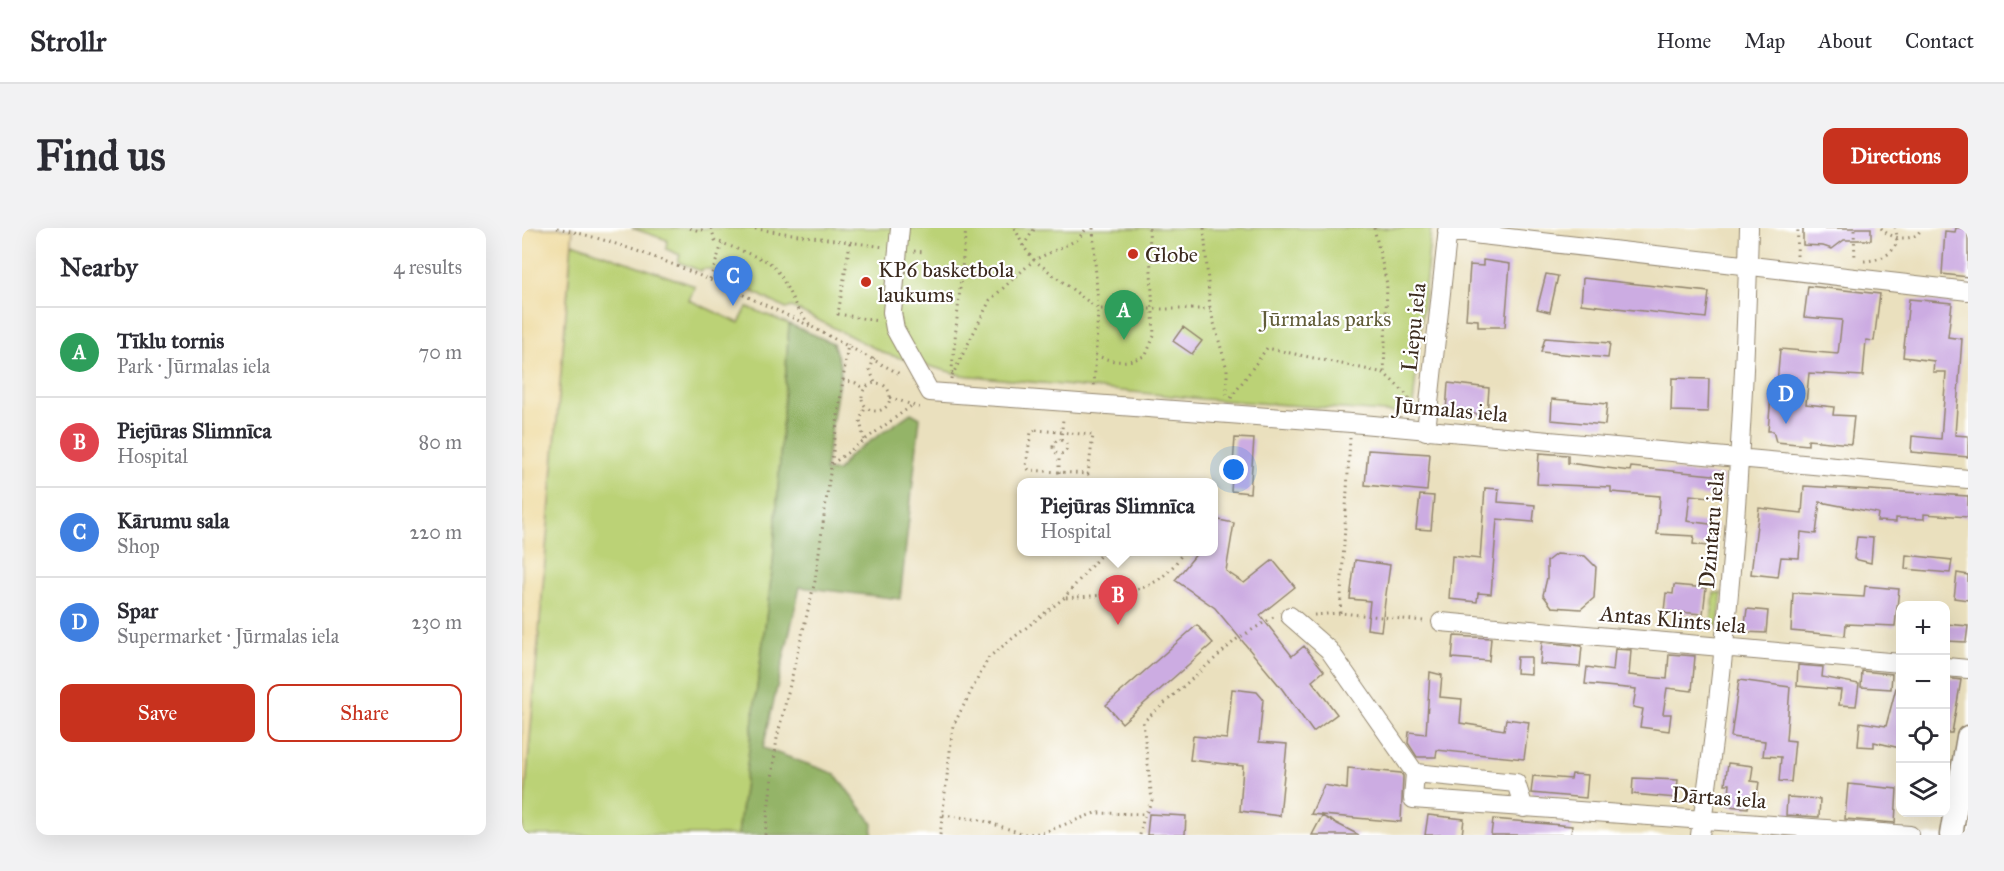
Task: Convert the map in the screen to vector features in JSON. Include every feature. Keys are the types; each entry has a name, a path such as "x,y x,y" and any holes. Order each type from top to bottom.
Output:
{"main road":[{"path":"1951,835 1968,737"}],"street":[{"path":"900,228 892,312 895,330 942,389"},
{"name":"Dzintaru iela","path":"1701,827 1725,647 1742,457 1749,228"},
{"path":"1448,230 1968,291"},
{"name":"Liepu iela","path":"1426,431 1448,230"},
{"name":"Jūrmalas iela","path":"942,389 1093,406 1351,423 1968,479"},
{"path":"1290,616 1329,650 1415,773 1516,783 1524,807"},
{"name":"Antas Klints iela","path":"1441,622 1896,663"},
{"path":"1950,667 1968,669"},
{"name":"Dārtas iela","path":"1415,773 1413,799 1524,807 1701,827 1910,835"}],"path":[{"path":"557,228 582,233 699,275 942,389"},
{"path":"690,228 699,231 709,228 712,237 722,244 769,262 780,274 798,310 812,327"},
{"path":"749,228 924,252"},
{"path":"942,389 966,228"},
{"path":"1015,228 1023,246 1034,260 1098,309 1210,309"},
{"path":"1023,246 1035,228"},
{"path":"831,464 914,405 942,389 990,300 1034,260 1077,240 1088,228"},
{"path":"1093,228 1098,309 1093,406"},
{"path":"1095,355 1113,363 1131,362 1146,356 1154,336 1149,228"},
{"path":"1204,228 1210,309 1227,369 1226,404 1267,348 1384,373 1406,393 1426,431"},
{"path":"1374,228 1387,284 1384,373"},
{"path":"1798,228 1796,256 1808,256"},
{"path":"1881,228 1898,237 1911,238 1922,228"},
{"path":"1854,230 1853,260 1870,261 1885,257 1895,246 1898,237 1895,228"},
{"path":"850,243 838,314 882,321"},
{"path":"710,280 722,244"},
{"path":"765,835 777,738 815,581 848,344"},
{"path":"874,358 870,370 875,383"},
{"path":"843,380 856,382 864,389"},
{"path":"864,389 875,383 884,386 890,397 914,405"},
{"path":"864,389 862,399 866,407 873,412 883,410 890,397"},
{"path":"864,440 860,420 866,407"},
{"path":"1059,473 1059,455 1053,447 1061,440 1063,419"},
{"path":"1340,613 1351,423"},
{"path":"1036,430 1062,431 1089,433 1094,438 1088,474 1033,472 1026,466 1031,432 1036,430"},
{"path":"1059,455 1067,448 1061,440"},
{"path":"940,835 953,726 989,657 1064,598 1100,556"},
{"path":"1064,598 1143,590 1172,570 1181,556"},
{"path":"1140,835 1145,814 1152,800 1143,722 1238,639 1273,616 1340,613 1441,622"},
{"path":"943,815 981,820 1024,834 1042,832 1095,813 1145,814"}],"green space":[{"name":"Jūrmalas parks","path":"632,228 1431,228 1412,414 1203,399 961,375 886,354 792,307 786,309 710,269 701,271 678,262 680,255 666,249 667,240"},
{"path":"572,243 695,286 689,300 739,323 747,307 789,324 773,564 738,835 522,835"},
{"path":"789,324 833,343 841,367 825,471 838,471 849,456 911,413 920,418 900,599 800,587 763,748 835,774 873,824 872,835 738,835 773,564"},
{"path":"1714,593 1722,593 1718,626 1711,625"}],"sand":[{"path":"522,228 573,228 522,832"}],"building":[{"path":"1803,228 1871,228 1871,240 1844,240 1832,249 1803,245"},
{"path":"1956,228 1968,228 1968,277 1942,274 1945,231 1955,232"},
{"path":"1483,260 1510,264 1505,327 1478,327 1478,320 1466,319 1470,265 1483,266"},
{"path":"1546,274 1558,276 1550,312 1537,309"},
{"path":"1583,278 1709,292 1706,318 1581,304"},
{"path":"1808,286 1880,294 1874,341 1866,340 1863,376 1809,373 1806,404 1834,407 1833,415 1854,416 1851,444 1808,440 1808,445 1776,442 1773,431 1768,431 1771,396 1776,396 1780,349 1838,354 1842,320 1804,317"},
{"path":"1909,299 1952,303 1948,337 1962,339 1955,435 1968,436 1968,457 1911,452 1912,436 1941,439 1946,372 1933,372 1934,361 1903,357"},
{"path":"1183,327 1202,341 1192,354 1173,341"},
{"path":"1545,338 1610,343 1608,358 1541,352"},
{"path":"1672,378 1709,379 1708,412 1671,411"},
{"path":"1448,383 1489,388 1487,415 1446,412"},
{"path":"1552,399 1607,404 1605,425 1551,420"},
{"path":"1235,438 1254,439 1250,493 1231,491"},
{"path":"1368,450 1430,454 1427,491 1365,485"},
{"path":"1539,453 1568,455 1568,463 1630,471 1631,467 1723,476 1721,498 1690,495 1687,521 1717,525 1714,547 1693,544 1694,536 1657,534 1660,496 1611,492 1611,487 1537,484"},
{"path":"1804,486 1968,496 1968,517 1924,514 1924,519 1896,518 1896,522 1877,521 1878,513 1820,502 1816,534 1801,532 1799,558 1781,557 1778,577 1751,574 1759,508 1802,513"},
{"path":"1485,488 1499,489 1498,502 1535,505 1533,522 1497,519 1491,594 1478,593 1477,602 1449,599 1452,556 1480,559"},
{"path":"1420,495 1434,496 1431,530 1416,529"},
{"path":"1218,520 1234,523 1226,571 1244,583 1273,560 1295,587 1260,615 1292,656 1304,646 1324,671 1312,681 1337,714 1313,732 1282,689 1215,608 1175,580 1195,556 1218,556"},
{"path":"1857,537 1873,538 1871,563 1854,559"},
{"path":"1556,554 1585,556 1596,567 1594,598 1581,609 1552,607 1543,595 1547,578 1547,561"},
{"path":"1906,555 1952,560 1950,573 1905,569"},
{"path":"1355,560 1390,565 1381,631 1367,629 1370,601 1350,599"},
{"path":"1957,573 1968,575 1968,600 1954,598"},
{"path":"1674,585 1706,588 1703,614 1664,611 1666,593 1673,594"},
{"path":"1865,586 1899,589 1895,626 1846,624 1845,636 1791,631 1793,593 1864,597"},
{"path":"1747,609 1768,611 1766,633 1744,632"},
{"path":"1950,624 1968,626 1966,642 1950,641"},
{"path":"1197,625 1213,643 1122,723 1106,705"},
{"path":"1454,636 1491,638 1489,661 1452,658"},
{"path":"1542,642 1582,646 1580,667 1540,664"},
{"path":"1615,649 1631,650 1629,675 1667,679 1669,654 1695,656 1692,691 1667,688 1663,714 1671,714 1669,731 1640,727 1643,709 1633,707 1636,689 1585,684 1587,667 1613,671"},
{"path":"1517,657 1531,657 1531,674 1516,673"},
{"path":"1798,665 1823,667 1822,677 1859,684 1856,706 1839,705 1841,690 1797,686"},
{"path":"1862,671 1892,674 1891,689 1861,687"},
{"path":"1430,672 1442,675 1440,697 1462,699 1460,723 1504,730 1506,719 1529,722 1524,759 1437,750 1436,757 1417,757 1408,743 1409,732 1426,734"},
{"path":"1950,679 1961,680 1952,733 1950,733"},
{"path":"1739,680 1790,687 1786,740 1795,741 1791,782 1779,781 1781,757 1763,756 1765,741 1731,737"},
{"path":"1896,688 1896,747 1874,742 1874,747 1858,746 1860,722 1886,726"},
{"path":"1232,689 1257,692 1263,699 1259,742 1287,744 1280,816 1240,811 1243,766 1190,760 1193,736 1227,739"},
{"path":"1728,763 1753,766 1751,781 1759,782 1756,803 1749,803 1748,808 1728,806 1730,784 1725,784"},
{"path":"1348,768 1401,773 1403,776 1401,822 1311,814 1324,785 1347,789"},
{"path":"1572,774 1588,775 1586,798 1531,793 1533,776 1571,779"},
{"path":"1633,778 1678,780 1676,798 1632,794"},
{"path":"1848,784 1896,789 1895,823 1845,819"},
{"path":"1787,797 1820,799 1819,817 1786,815"},
{"path":"1149,814 1186,816 1185,835 1147,835"},
{"path":"1428,815 1464,819 1462,835 1425,835"},
{"path":"1322,816 1359,835 1312,835"},
{"path":"1493,819 1572,826 1571,835 1491,835"}],"place":[{"name":"Globe","path":"1133,254"},
{"name":"KP6 basketbola laukums","path":"866,282"},
{"name":"Kārumu sala","path":"733,306"},
{"name":"Tīklu tornis","path":"1124,340"},
{"name":"Spar","path":"1786,424"},
{"name":"Piejūras Slimnīca","path":"1118,625"}]}
